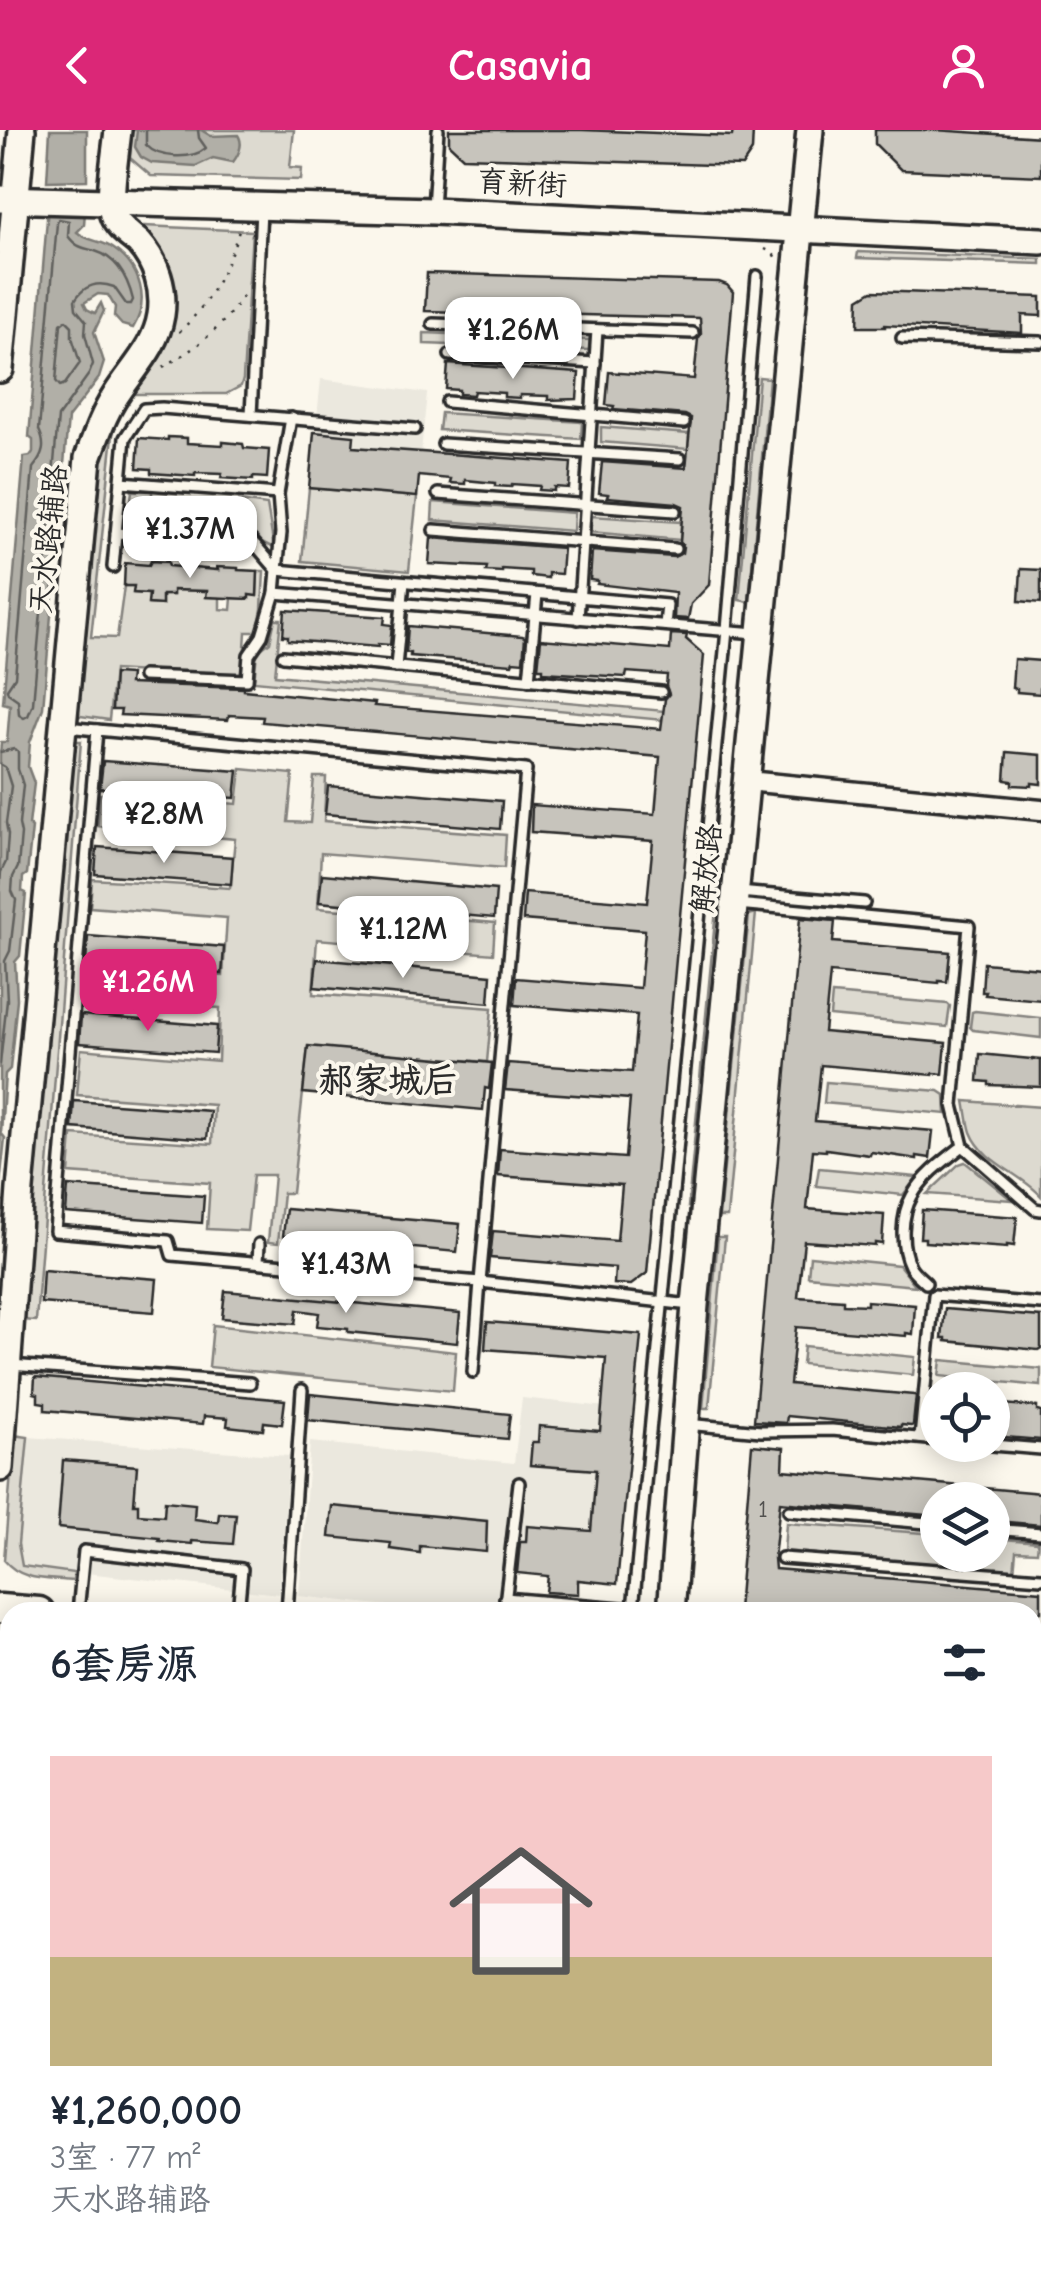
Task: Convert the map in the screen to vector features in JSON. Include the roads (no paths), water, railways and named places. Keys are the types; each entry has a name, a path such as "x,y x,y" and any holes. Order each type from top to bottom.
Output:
{"street":[{"path":"0,369 22,130"},
{"path":"112,202 118,130"},
{"name":"解放路","path":"671,1602 695,1306 810,130"},
{"name":"育新街","path":"17,199 112,202 261,217 433,210 1041,240"},
{"name":"天水路辅路","path":"0,1468 20,1189 88,458 101,421 154,339 161,315 162,289 156,269 142,246 117,222 112,202"},
{"path":"747,781 1041,810"}],"lane":[{"path":"433,210 438,130"},
{"path":"252,415 261,217"},
{"path":"634,1602 757,276"},
{"path":"432,324 694,332"},
{"path":"578,619 596,330"},
{"path":"902,338 1041,342"},
{"path":"450,355 594,363"},
{"path":"447,402 684,423"},
{"path":"113,567 124,438 144,409 414,428"},
{"path":"143,676 247,680 250,655 262,636 276,593 281,533 278,494 291,418"},
{"path":"444,444 680,459"},
{"path":"121,482 278,494"},
{"path":"438,494 676,511"},
{"path":"434,530 675,550"},
{"path":"116,533 252,541 277,570 667,605 664,625"},
{"path":"396,667 404,582"},
{"path":"276,593 762,634"},
{"path":"529,680 537,594"},
{"path":"284,656 661,692"},
{"path":"63,727 526,770 472,1372"},
{"path":"98,730 55,1231 168,1242 172,1255 480,1282 695,1306"},
{"path":"301,762 302,750"},
{"path":"735,898 864,903"},
{"path":"735,898 970,926 953,1105 963,1146 1035,1209 1041,1210"},
{"path":"926,1283 910,1268 904,1219 911,1197 926,1178 963,1146"},
{"path":"258,1262 260,1244"},
{"path":"927,1372 934,1296 1041,1304"},
{"path":"8,1364 250,1383"},
{"path":"287,1602 302,1390"},
{"path":"686,1424 920,1438"},
{"path":"1010,1446 1041,1449"},
{"path":"505,1602 519,1483"},
{"path":"790,1511 920,1522"},
{"path":"1010,1530 1041,1533"},
{"path":"79,1602 84,1551 242,1569 239,1602"},
{"path":"782,1558 1041,1578"},
{"path":"506,1598 552,1602"}],"water":[{"path":"50,130 87,130 87,180 47,181"},
{"path":"137,130 201,130 211,136 238,135 241,145 233,162 213,158 196,166 152,163 141,157 135,147"},
{"path":"48,207 85,211 84,225 77,232 123,257 136,275 142,296 133,328 122,325 114,316 115,307 108,295 98,294 84,303 95,313 101,303 104,311 94,332 104,362 99,378 68,418 43,708 30,742 28,767 34,783 29,825 32,828 27,874 23,877 22,891 26,893 20,956 15,962 17,999 10,1069 5,1074 0,1184 0,755 1,742 7,742 10,705 3,703 24,457 33,452 33,440 29,437"}],"district":[{"name":"郝家城后","path":"388,1080"}]}
